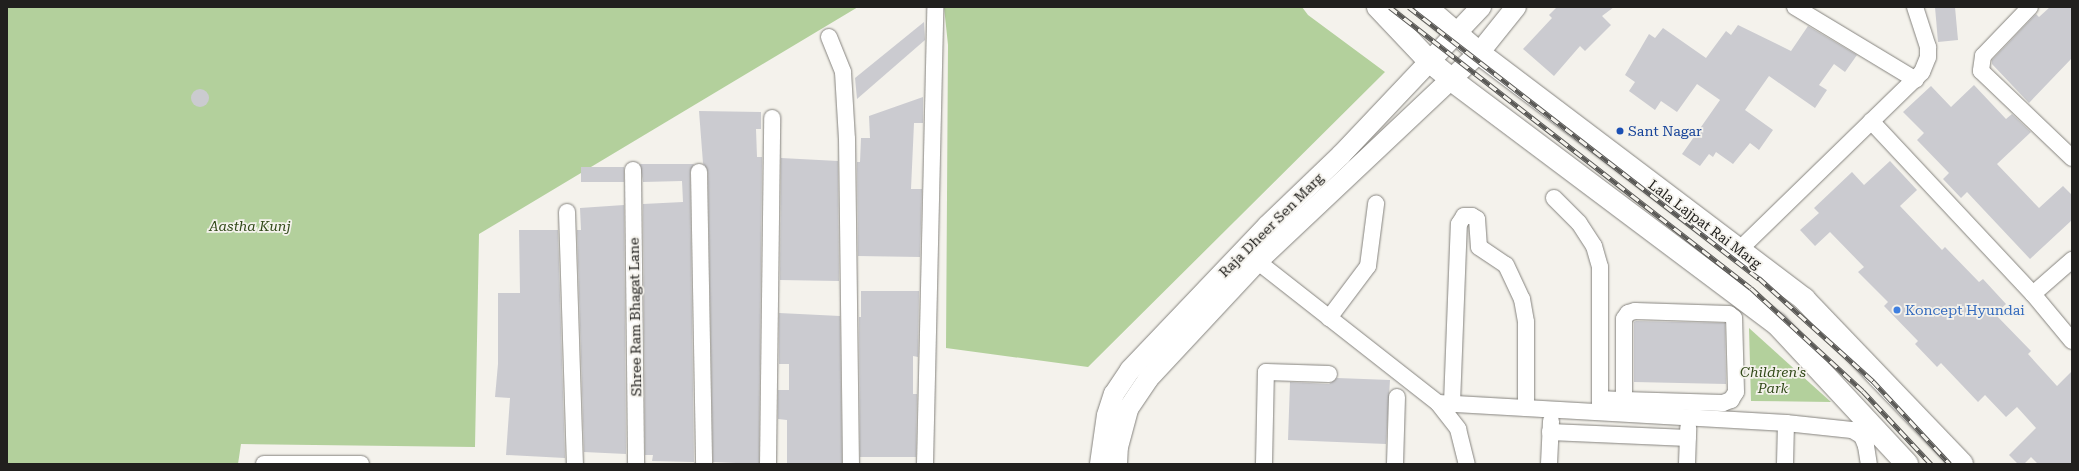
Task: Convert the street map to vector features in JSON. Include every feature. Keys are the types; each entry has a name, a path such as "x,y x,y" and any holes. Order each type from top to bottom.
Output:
{"main road":[{"path":"1378,7 1429,61 1452,80 1777,324 1907,464"},
{"name":"Lala Lajpat Rai Marg","path":"1426,7 1454,34 1804,299 1962,464"}],"street":[{"path":"925,464 935,7"},
{"name":"Raja Dheer Sen Marg","path":"1117,464 1118,447 1128,409 1148,380 1251,256 1341,155 1481,7"},
{"name":"Raja Dheer Sen Marg","path":"1100,464 1107,415 1120,383 1156,340 1452,80 1479,53 1516,7"},
{"path":"1796,7 1916,80"},
{"path":"1739,250 1871,121 1916,80 1922,72 1928,52 1915,7"},
{"path":"2030,7 1983,56 1981,71 2072,158"},
{"path":"829,37 842,72 847,139 851,464"},
{"path":"768,464 772,118"},
{"path":"1871,121 2033,294 2072,341"},
{"name":"Shree Ram Bhagat Lane","path":"633,170 636,464"},
{"path":"699,172 704,464"},
{"path":"1554,198 1579,223 1594,246 1600,267 1600,406"},
{"path":"1329,318 1368,266 1376,204"},
{"path":"567,212 575,464"},
{"path":"1445,403 1458,224 1464,216 1472,216 1477,220 1479,247 1506,265 1522,299 1526,322 1526,408"},
{"path":"1251,256 1329,318 1445,403 1458,429 1467,464"},
{"path":"2033,294 2072,260"},
{"path":"1445,403 1550,410 1600,406 1624,400 1723,403 1731,400 1736,392 1734,318 1729,314 1635,311 1628,313 1624,319 1624,400"},
{"path":"1264,464 1266,372 1329,374"},
{"path":"1395,464 1397,397"},
{"path":"1600,406 1690,418 1786,423 1852,430 1862,436 1866,446 1868,464"},
{"path":"1549,464 1550,410"},
{"path":"1687,464 1690,418"},
{"path":"1785,464 1786,423"},
{"path":"1550,432 1688,438"},
{"path":"264,464 361,464"}],"green space":[{"name":"Aastha Kunj","path":"7,7 858,7 479,234 475,447 241,444 238,464 7,464"},
{"path":"944,7 1302,7 1308,15 1385,72 1088,367 946,348 948,45"},
{"name":"Children's Park","path":"1749,328 1831,402 1751,401"}],"building":[{"path":"1557,7 1614,7 1602,16 1611,25 1585,51 1580,46 1554,76 1523,49 1552,18 1549,15"},
{"path":"1935,7 1955,7 1958,40 1938,42"},
{"path":"2050,7 2072,7 2072,58 2029,103 1992,64 1992,60 2036,14 2039,17"},
{"path":"924,22 925,40 857,99 855,78"},
{"path":"1738,25 1791,51 1808,26 1857,55 1845,72 1834,64 1819,85 1827,90 1815,108 1769,76 1745,110 1773,130 1759,150 1750,143 1733,164 1716,152 1713,157 1709,154 1700,166 1682,154 1720,100 1697,84 1677,112 1661,101 1655,110 1629,91 1635,82 1625,75 1649,34 1655,38 1663,28 1706,58 1726,31 1731,35"},
{"path":"1974,85 2006,119 2012,114 2031,132 1997,164 2039,208 2063,186 2072,195 2072,220 2030,259 1967,192 1961,198 1943,179 1949,173 1917,140 1924,133 1903,112 1931,86 1951,107"},
{"path":"196,89 204,89 209,94 207,105 204,107 196,107 191,102 191,94"},
{"path":"923,97 923,123 914,123 911,189 922,189 920,257 858,256 857,162 860,162 861,138 870,138 869,116"},
{"path":"699,111 761,112 761,129 756,129 757,157 762,157 759,464 713,462 708,172 703,163"},
{"path":"781,158 838,161 839,281 780,280"},
{"path":"1890,161 1917,190 1900,206 1942,250 1945,247 1979,282 1983,279 2006,304 1995,314 2031,351 2028,354 2057,386 2072,371 2072,464 2038,464 2031,457 2024,464 2018,464 2009,455 2036,428 2017,407 2006,417 1985,395 1978,402 1941,363 1937,367 1915,344 1918,341 1884,306 1888,302 1858,272 1864,267 1830,232 1815,246 1800,230 1819,213 1814,208 1852,172 1864,185"},
{"path":"640,164 694,164 690,172 694,462 652,461 653,455 645,455 643,204 683,202 682,181 643,182"},
{"path":"581,167 624,167 624,182 581,182"},
{"path":"624,205 626,454 584,452 577,230 581,230 580,208"},
{"path":"519,230 558,230 565,458 506,455 510,398 495,397 498,364 498,293 520,293"},
{"path":"861,291 919,291 918,357 913,356 913,394 917,394 916,457 860,457 859,317 861,317"},
{"path":"779,313 840,316 842,464 787,464 787,420 778,419 778,390 789,390 789,364 779,364"},
{"path":"1634,322 1725,323 1726,384 1634,382"},
{"path":"1337,378 1390,380 1386,444 1288,440 1290,382 1329,384"}],"railway":[{"path":"1390,7 1751,288 1863,391 1931,464"},
{"path":"1409,7 1759,278 1873,381 1950,464"}],"place":[{"name":"Sant Nagar","path":"1620,131"},
{"name":"Koncept Hyundai","path":"1897,310"}]}
